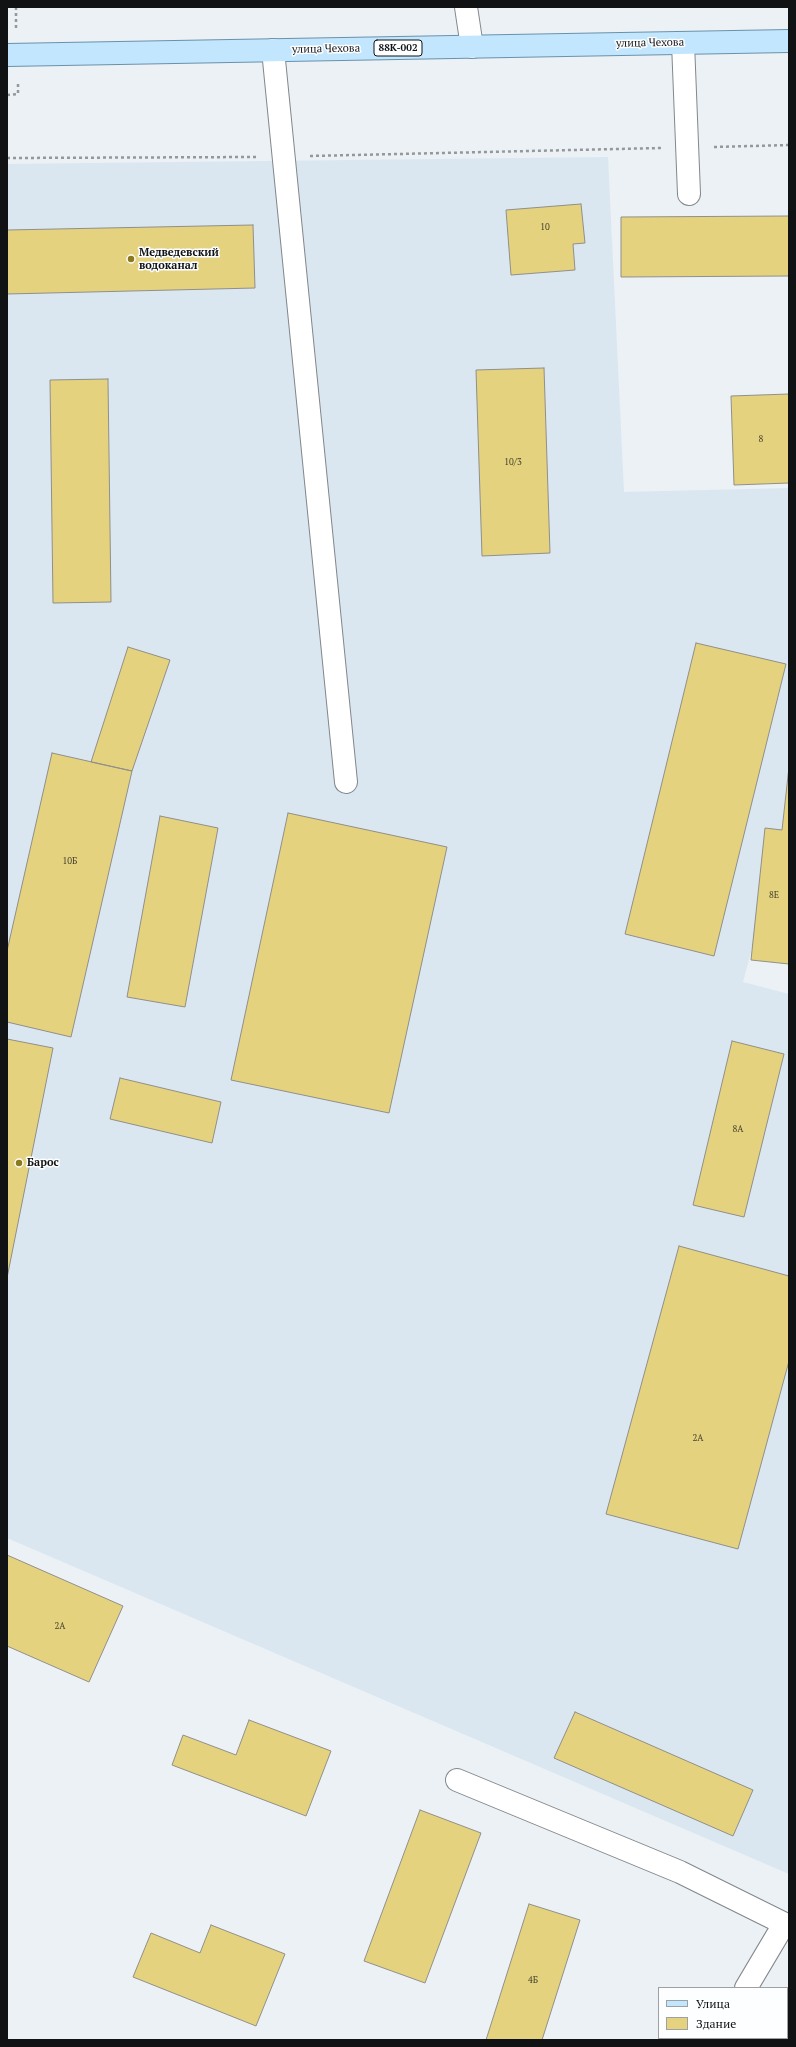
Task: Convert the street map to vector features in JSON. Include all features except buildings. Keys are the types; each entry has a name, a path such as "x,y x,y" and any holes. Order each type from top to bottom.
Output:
{"main road":[{"name":"улица Чехова","path":"7,55 789,41"}],"street":[{"path":"466,7 472,47"},
{"path":"683,43 689,194"},
{"path":"273,50 346,782"},
{"path":"457,1780 680,1872 787,1925 747,1987"}],"path":[{"path":"7,158 284,157 789,145"}],"shaded area":[{"path":"608,157 624,492 789,488 789,809 743,982 789,994 789,1874 7,1538 7,164"}],"place":[{"name":"Медведевский водоканал","path":"131,259"},
{"name":"Барос","path":"19,1163"}]}
